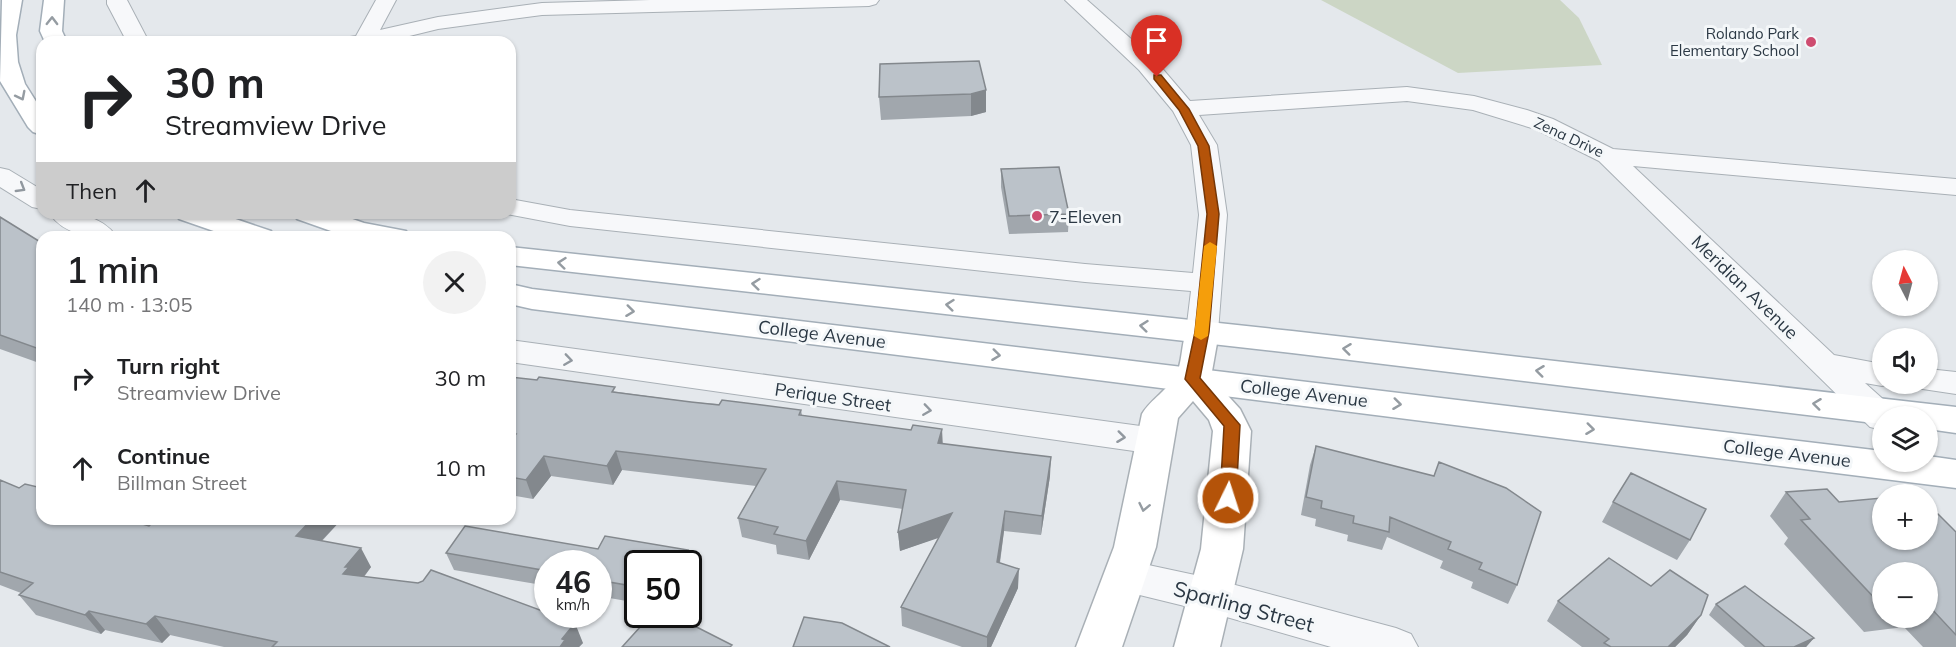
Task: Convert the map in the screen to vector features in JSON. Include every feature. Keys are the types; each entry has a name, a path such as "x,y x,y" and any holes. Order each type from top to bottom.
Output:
{"main road":[{"path":"12,0 5,20 8,71 31,116 36,121"},
{"path":"53,36 51,31 54,0"},
{"path":"207,219 242,231"},
{"path":"324,219 359,231"},
{"path":"516,257 1202,332 1872,413"},
{"name":"College Avenue","path":"516,295 1946,472"},
{"path":"1099,647 1135,547 1160,414 1193,379 1202,332"},
{"path":"1193,379 1232,425 1223,539 1197,647"},
{"path":"1938,419 1956,420"}],"street":[{"path":"117,0 135,36"},
{"path":"365,36 386,0"},
{"path":"383,36 438,23 510,12 573,7 666,2 869,0"},
{"path":"1075,0 1147,65 1184,109 1204,146 1213,214 1202,332"},
{"name":"Zena Drive","path":"1184,109 1407,94 1430,95 1474,103 1519,115 1544,124 1608,156 1956,187"},
{"name":"Meridian Avenue","path":"1608,156 1872,408"},
{"path":"0,176 36,197"},
{"path":"516,208 570,218 1085,273 1207,283"},
{"path":"73,219 93,231"},
{"name":"Perique Street","path":"516,352 1155,441"},
{"path":"1823,363 1872,373"},
{"path":"1938,381 1956,383"},
{"name":"Sparling Street","path":"1125,576 1209,595 1396,647"}],"green space":[{"path":"1321,0 1560,0 1579,18 1602,65 1458,73"}],"building":[{"path":"979,61 986,90 971,94 879,97 880,64"},
{"path":"1059,167 1069,214 1009,216 1001,169"},
{"path":"0,217 36,239 36,348 0,335"},
{"path":"539,377 615,387 612,392 691,402 719,405 722,400 801,410 799,415 911,430 913,425 942,429 938,443 1051,457 1042,516 1005,511 997,562 1019,569 987,637 901,607 952,513 898,532 906,490 837,481 806,541 774,534 778,527 738,518 766,469 616,451 607,466 544,456 526,480 516,478 516,378 537,380"},
{"path":"1316,446 1434,476 1439,462 1506,488 1541,512 1517,585 1479,569 1482,563 1448,549 1451,542 1390,517 1389,532 1353,523 1354,516 1321,508 1322,501 1306,497"},
{"path":"1631,473 1706,509 1690,540 1613,502"},
{"path":"0,480 19,488 25,484 36,487 36,525 306,525 296,536 361,548 345,567 349,567 343,574 418,583 423,581 431,570 534,608 534,628 571,628 562,639 565,640 560,647 272,647 277,642 155,616 146,624 89,611 85,615 19,595 33,583 0,572"},
{"path":"1827,489 1839,502 1872,499 1872,550 1938,550 1938,514 1956,532 1956,635 1938,616 1938,562 1872,562 1872,595 1801,520 1810,519 1786,492"},
{"path":"465,526 598,549 605,536 688,550 624,550 624,585 612,582 612,550 534,550 534,569 446,553"},
{"path":"1609,558 1651,586 1670,570 1708,595 1701,615 1668,647 1611,647 1604,643 1609,639 1558,601"},
{"path":"1745,586 1814,638 1794,647 1765,647 1716,604"},
{"path":"804,617 842,623 890,647 793,647"},
{"path":"639,628 699,628 732,645 730,647 622,647"}],"slow traffic":[{"path":"1201,336 1210,246"}],"place":[{"name":"Rolando Park Elementary School","path":"1811,42"},
{"name":"7-Eleven","path":"1037,216"}],"route":[{"path":"1157,77 1184,109 1204,146 1213,214 1202,332 1193,379 1232,425 1228,498"}]}
